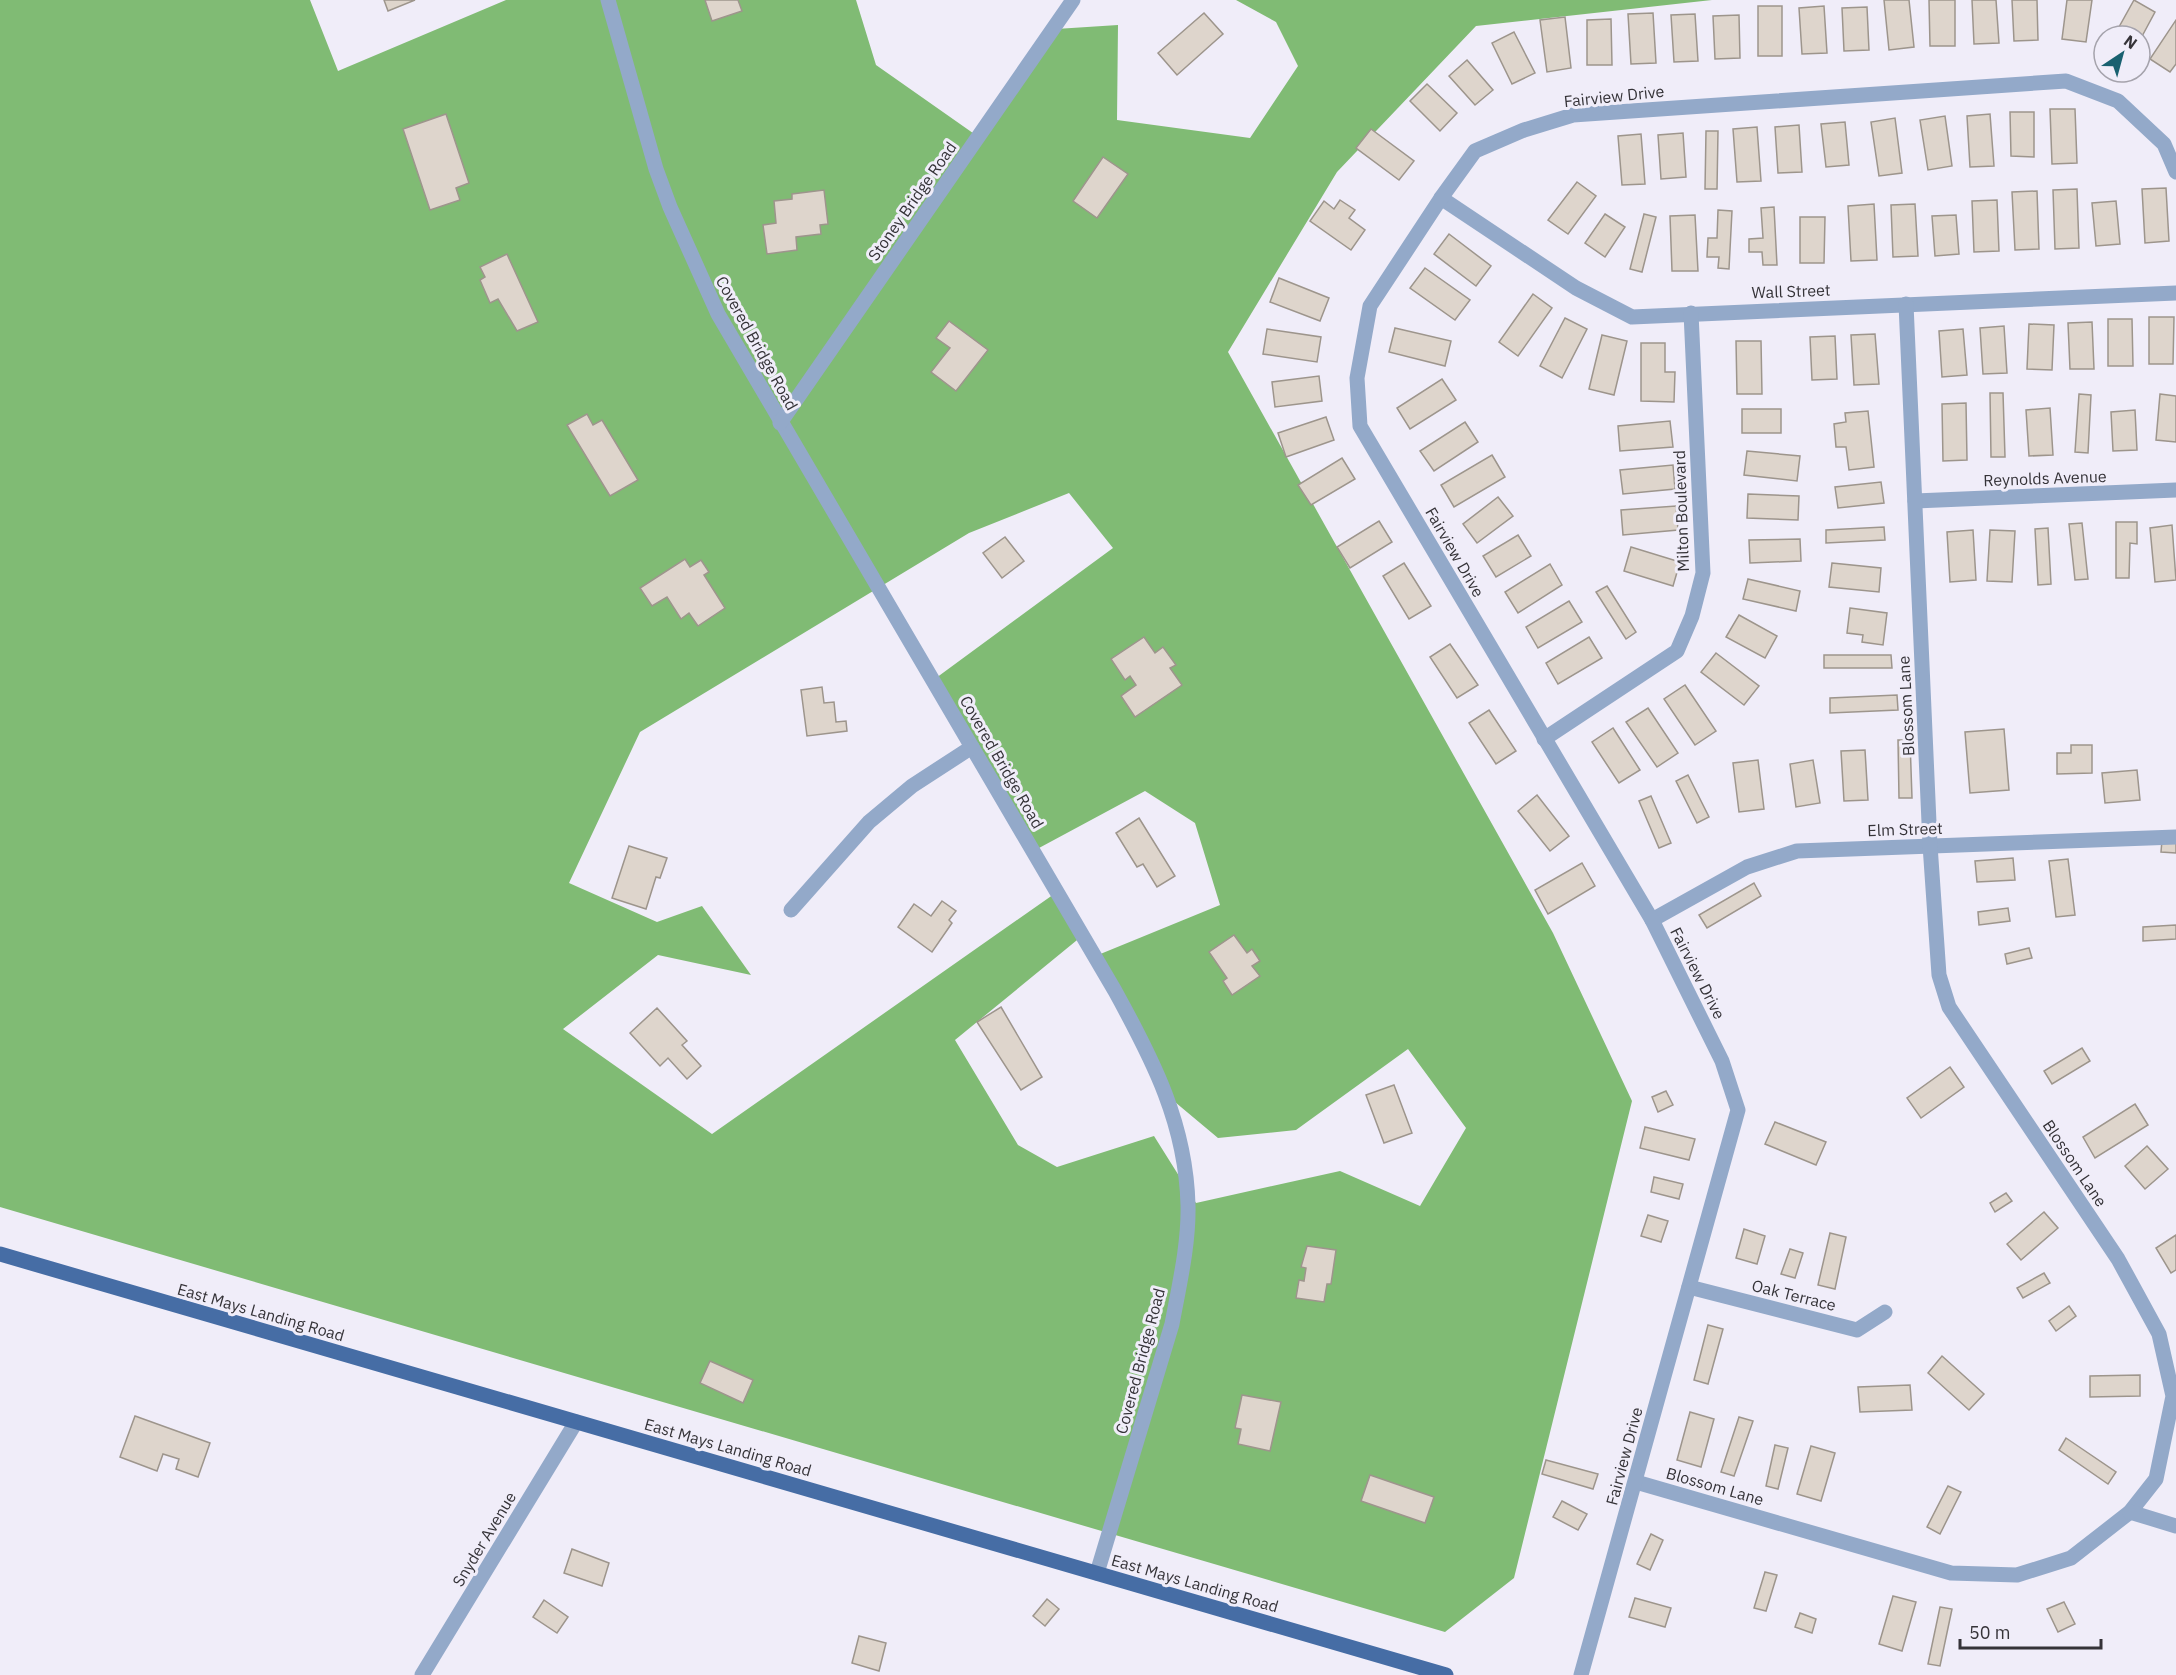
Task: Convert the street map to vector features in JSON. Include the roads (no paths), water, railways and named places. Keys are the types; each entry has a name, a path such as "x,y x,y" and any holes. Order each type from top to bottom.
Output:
{"main road":[{"name":"East Mays Landing Road","path":"0,1254 1446,1675"}],"street":[{"name":"Covered Bridge Road","path":"608,0 669,207 718,314 1115,991 1155,1065 1174,1115 1181,1146 1188,1205 1178,1294 1172,1324 1097,1573"},
{"name":"Stoney Bridge Road","path":"780,423 1073,0"},
{"name":"Fairview Drive","path":"1581,1675 1738,1110 1722,1061 1652,920 1360,426 1357,378 1370,306 1475,151 1524,130 1573,115 2066,81 2118,101 2164,144 2176,172"},
{"name":"Wall Street","path":"1441,198 1576,288 1632,317 2176,292"},
{"name":"Blossom Lane","path":"1636,1482 1951,1573 2017,1575 2071,1558 2130,1512 2156,1479 2173,1396 2159,1334 2118,1259 1949,1007 1939,975 1930,845 1906,304"},
{"name":"Milton Boulevard","path":"1544,739 1677,651 1692,616 1703,573 1691,313"},
{"name":"Reynolds Avenue","path":"1915,501 2176,490"},
{"path":"790,910 852,838 869,822 912,786 972,747"},
{"name":"Elm Street","path":"1652,920 1747,867 1797,851 2176,837"},
{"name":"Oak Terrace","path":"1689,1287 1857,1330 1885,1312"},
{"name":"Snyder Avenue","path":"422,1675 576,1422"},
{"path":"2130,1512 2176,1526"}]}
